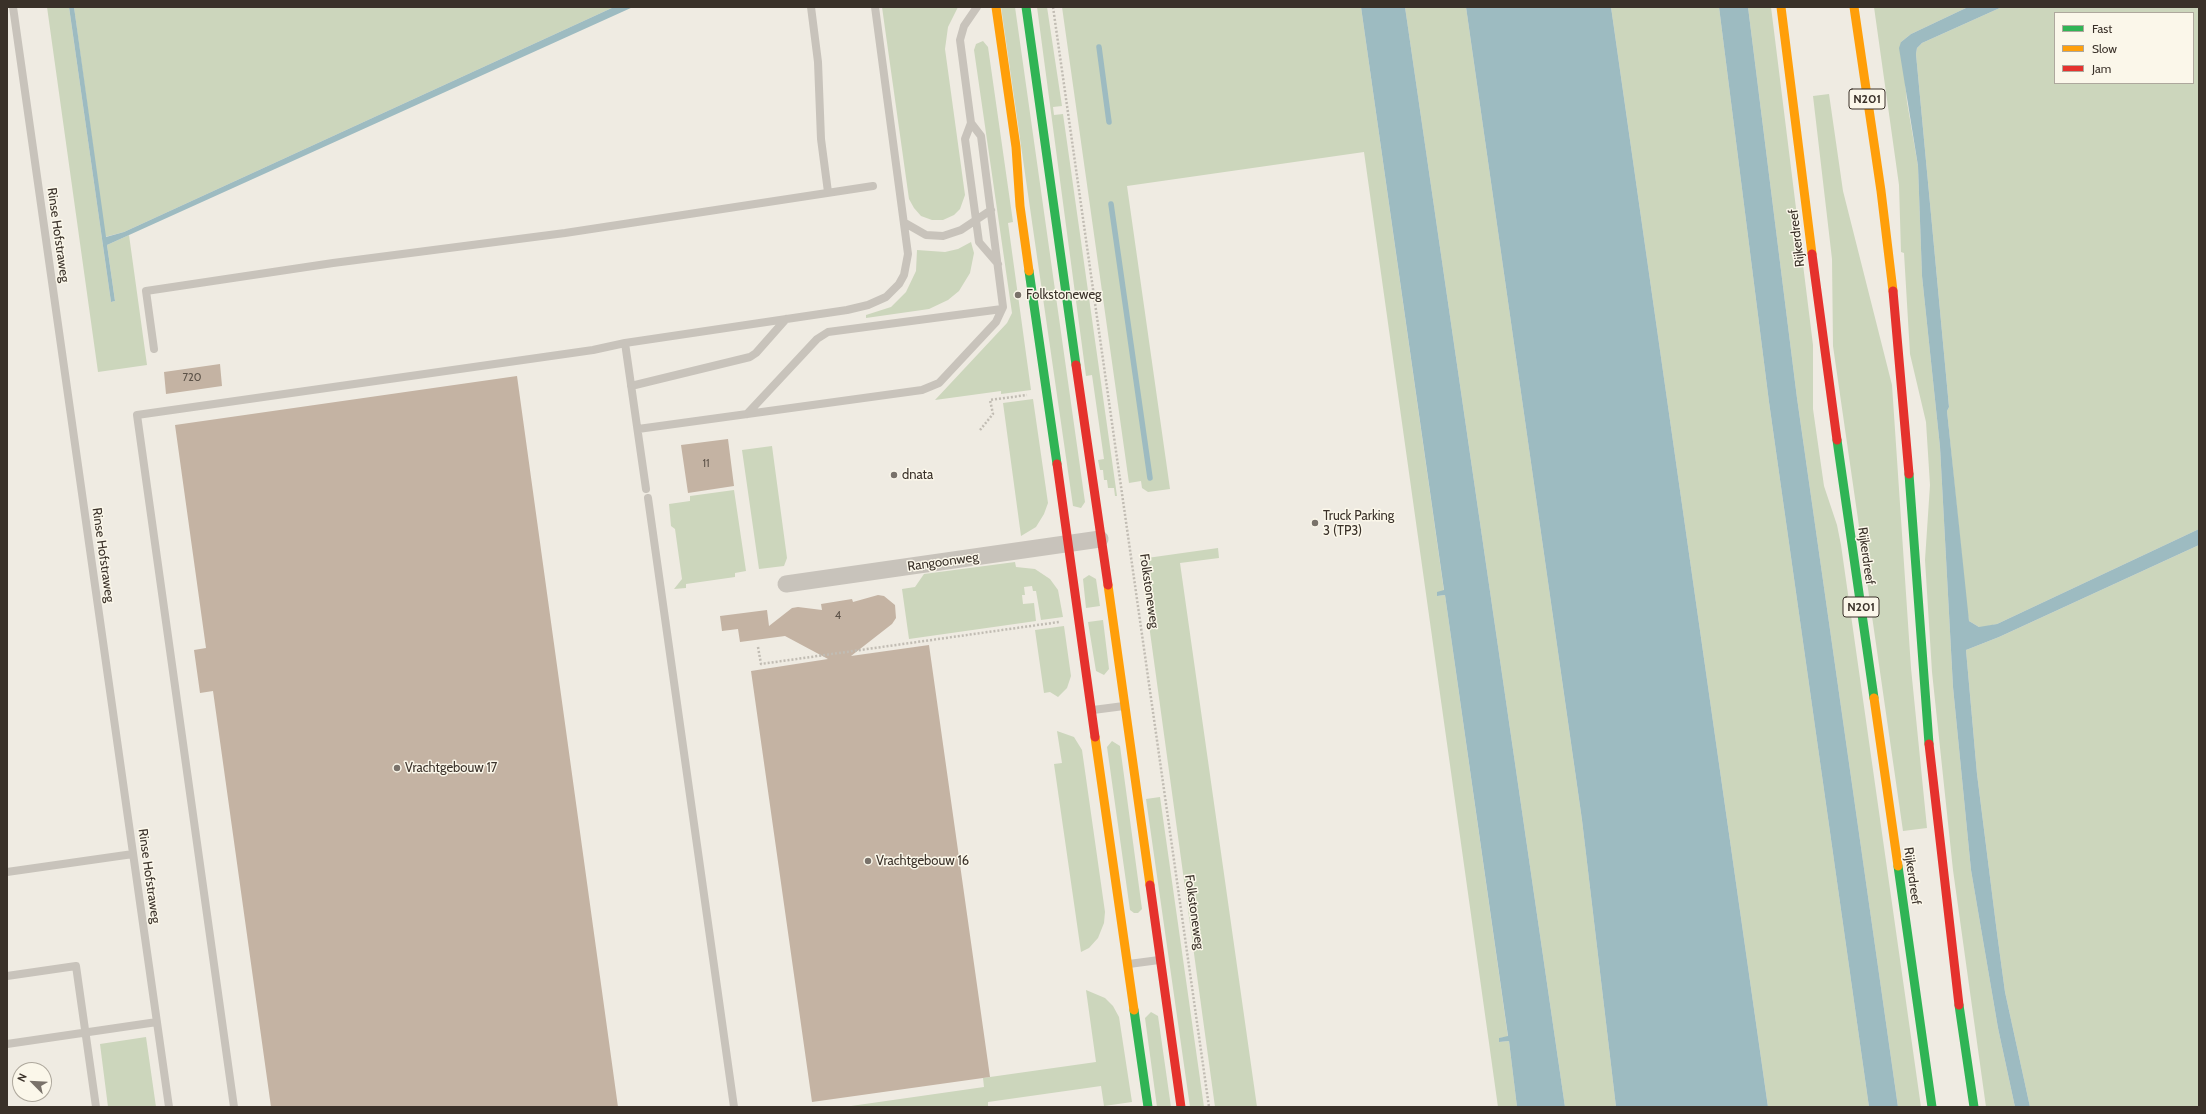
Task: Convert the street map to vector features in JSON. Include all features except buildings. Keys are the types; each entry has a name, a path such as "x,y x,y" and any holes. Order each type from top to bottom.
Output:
{"main road":[{"path":"996,7 1016,147 1022,214 1148,1107"},
{"path":"1026,7 1181,1107"},
{"name":"Rijkerdreef","path":"1781,7 1826,364 1932,1107"},
{"name":"N201","path":"1854,7 1897,323 1908,439 1925,712 1959,1005 1974,1107"}],"street":[{"name":"Rangoonweg","path":"786,584 1100,539"}],"lane":[{"name":"Rinse Hofstraweg","path":"13,7 169,1107"},
{"path":"811,7 818,62 820,139 828,192"},
{"path":"234,1107 137,415 585,351 625,343 858,308 877,302 893,291 904,275 907,265 908,241 875,7"},
{"path":"977,7 964,26 960,40 971,123 965,139 980,242 999,265"},
{"path":"638,429 929,389 937,385 996,322 1002,309 1003,298 999,265 981,136 971,123"},
{"path":"154,348 146,291 333,263 572,232 873,186"},
{"path":"905,224 921,233 937,237 954,233 991,210"},
{"path":"747,414 815,341 828,332 1002,309"},
{"path":"631,386 750,357 756,353 786,320"},
{"path":"625,343 646,490"},
{"path":"648,498 734,1107"},
{"path":"1092,710 1124,706"},
{"path":"7,872 133,854"},
{"path":"1128,965 1160,960"},
{"path":"7,976 76,966 96,1107"},
{"path":"7,1044 157,1022"}],"path":[{"name":"Folkstoneweg","path":"1052,7 1209,1107"},
{"path":"980,430 993,414 990,400 1002,398"},
{"path":"758,647 761,664 1079,619"}],"green space":[{"path":"47,7 69,7 111,302 115,301 107,245 129,235 147,365 98,372"},
{"path":"74,7 614,7 124,232 105,237"},
{"path":"882,7 958,7 948,27 945,49 965,195 960,209 954,215 943,220 932,220 921,216 909,199"},
{"path":"1001,7 1015,7 1085,502 1081,508 1073,506"},
{"path":"1037,7 1047,7 1062,106 1053,107 1054,115 1063,114 1117,496 1115,496 1114,488 1108,488 1107,480 1104,480 1103,470 1100,470 1098,460 1104,459 1092,375 1086,376"},
{"path":"1062,7 1361,7 1444,591 1437,596 1445,595 1508,1037 1499,1038 1499,1042 1509,1041 1517,1107 1498,1107 1364,152 1127,186 1170,489 1148,492 1142,488 1141,481 1129,483"},
{"path":"1405,7 1466,7 1582,820 1616,1107 1565,1107"},
{"path":"1611,7 1719,7 1769,402 1869,1107 1768,1107"},
{"path":"1748,7 1771,7 1813,345 1813,409 1824,486 1837,525 1841,545 1921,1107 1898,1107 1797,398"},
{"path":"1874,7 1968,7 1911,34 1901,42 1907,102 1918,166 1922,276 1940,447 1953,687 1971,870 1998,1028 2015,1107 1986,1107 1953,870 1932,672 1925,560 1930,485 1926,422 1910,354 1904,253 1901,252 1899,185"},
{"path":"2002,7 2199,7 2199,529 1997,624 1984,627 1979,627 1969,621 1967,610 1947,411 1949,407 1916,54 1917,48 1922,43"},
{"path":"983,41 988,47 1013,222 1008,223 1031,390 1001,394 1001,391 935,400 1007,323 1012,313 974,50 976,44"},
{"path":"1829,94 1843,191 1892,385 1911,668 1927,828 1903,831 1833,346 1832,259 1813,96"},
{"path":"971,242 974,253 970,273 959,291 948,300 929,309 866,318 866,315 891,307 906,292 916,271 917,250 945,252 958,249"},
{"path":"1033,399 1048,503 1044,514 1036,527 1021,536 1003,403"},
{"path":"772,446 787,558 784,566 759,569 742,450"},
{"path":"734,490 746,571 735,573 735,577 686,584 686,588 674,589 682,579 675,529 671,526 669,504 690,501 690,496"},
{"path":"2199,545 2199,1107 2030,1107 2005,992 1977,774 1966,650 1999,637"},
{"path":"1218,548 1219,558 1180,563 1257,1107 1215,1107 1140,559"},
{"path":"1015,562 1016,567 1035,569 1050,579 1058,590 1063,617 1041,620 1036,591 1033,591 1032,586 1024,587 1025,595 1022,595 1023,604 1034,603 1036,621 909,639 902,589 915,587 924,574"},
{"path":"1089,575 1096,579 1100,606 1086,608 1083,579"},
{"path":"1103,620 1109,669 1104,675 1096,671 1088,622"},
{"path":"1064,626 1071,676 1067,688 1058,697 1050,692 1044,693 1035,630"},
{"path":"1057,731 1074,737 1082,750 1105,912 1104,923 1098,938 1089,948 1081,952 1054,764 1062,763"},
{"path":"1112,741 1120,746 1142,909 1138,913 1134,913 1130,910 1107,747"},
{"path":"1160,797 1204,1107 1190,1107 1146,799"},
{"path":"1086,990 1105,998 1113,1006 1119,1017 1132,1102 1104,1106 1101,1086 988,1102 988,1107 844,1107 984,1087 983,1078 1096,1062"},
{"path":"1151,1012 1158,1016 1171,1107 1157,1107 1145,1018"},
{"path":"146,1037 156,1107 108,1107 100,1044"}],"water":[{"path":"69,7 74,7 106,237 124,232 614,7 633,7 107,245 115,301 111,302"},
{"path":"1361,7 1405,7 1565,1107 1517,1107 1509,1041 1499,1042 1499,1038 1508,1036 1445,595 1437,596 1437,592 1444,590"},
{"path":"1466,7 1611,7 1768,1107 1616,1107 1582,820"},
{"path":"1719,7 1748,7 1797,398 1898,1107 1869,1107 1769,402"},
{"path":"1968,7 2002,7 1922,43 1917,48 1916,54 1949,407 1947,411 1969,621 1979,627 1997,624 2199,529 2199,545 1999,637 1966,650 1977,774 2005,992 2030,1107 2015,1107 1998,1028 1971,870 1953,687 1940,447 1922,276 1918,166 1899,48 1901,42 1911,34"}],"waterway":[{"path":"1099,47 1109,122"},
{"path":"1111,204 1150,478"}],"traffic: fast":[{"path":"1026,7 1076,365"},
{"path":"1029,271 1057,464"},
{"path":"1837,440 1874,698"},
{"path":"1909,474 1929,744"},
{"path":"1898,866 1932,1107"},
{"path":"1959,1005 1974,1107"},
{"path":"1134,1010 1148,1107"}],"traffic: slow":[{"path":"996,7 1016,147 1020,206 1029,271"},
{"path":"1781,7 1812,254"},
{"path":"1854,7 1881,191 1893,291"},
{"path":"1108,585 1150,885"},
{"path":"1874,698 1898,866"},
{"path":"1095,737 1134,1010"}],"traffic: jam":[{"path":"1812,254 1837,440"},
{"path":"1893,291 1909,474"},
{"path":"1076,365 1108,585"},
{"path":"1057,464 1095,737"},
{"path":"1929,744 1959,1005"},
{"path":"1150,885 1181,1107"}],"place":[{"name":"Folkstoneweg","path":"1018,295"},
{"name":"dnata","path":"894,475"},
{"name":"Truck Parking 3 (TP3)","path":"1315,523"},
{"name":"Vrachtgebouw 17","path":"397,768"},
{"name":"Vrachtgebouw 16","path":"868,861"}]}
